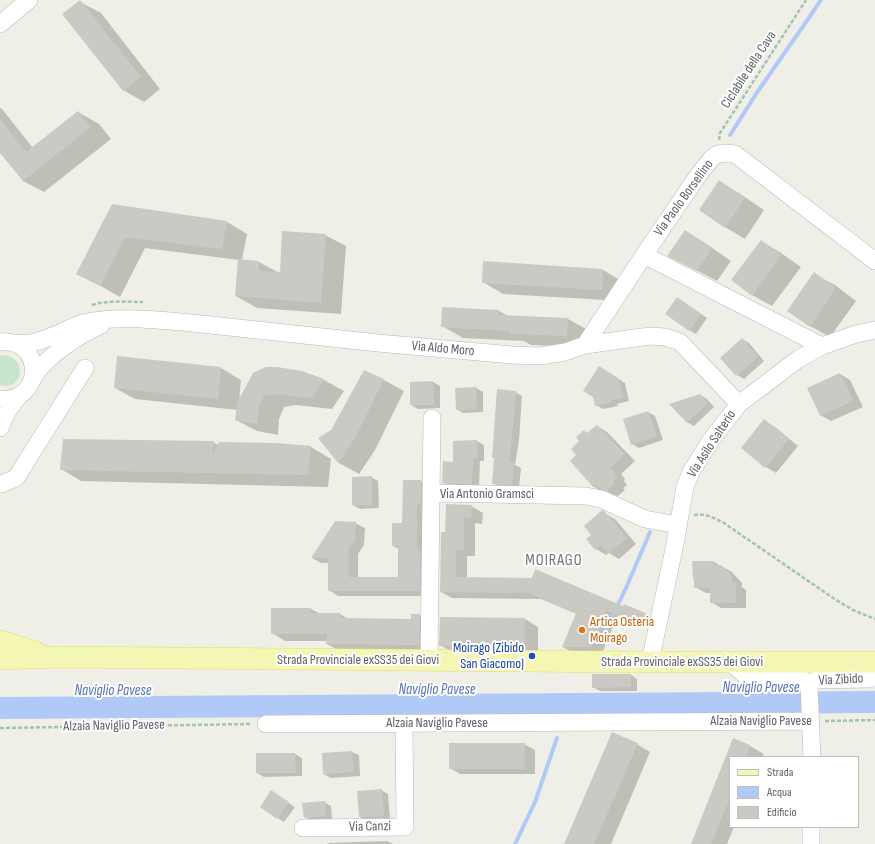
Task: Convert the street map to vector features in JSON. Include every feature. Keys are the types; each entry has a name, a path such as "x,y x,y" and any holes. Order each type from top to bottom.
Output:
{"main road":[{"path":"0,641 58,657"},
{"name":"Strada Provinciale exSS35 dei Giovi","path":"58,657 429,661 875,662"},
{"path":"0,659 58,657"}],"street":[{"path":"0,24 29,0"},
{"name":"Via Paolo Borsellino","path":"585,345 699,174 712,158 718,154 735,154 875,261"},
{"path":"644,255 822,346"},
{"name":"Via Aldo Moro","path":"21,394 27,389 42,365 54,355 94,328 118,319"},
{"name":"Via Aldo Moro","path":"4,342 24,344 37,342 45,340 83,322 118,319 192,323 378,343 512,355 540,356 566,352 585,345 650,336 665,337 680,342 739,404"},
{"name":"Via Asilo Salterio","path":"650,662 685,487 691,472 711,440 739,404 797,360 822,346 856,334 875,330"},
{"path":"4,342 22,347 30,356 34,367 32,380"},
{"path":"0,484 16,478 85,368"},
{"path":"0,399 12,398 21,394"},
{"path":"0,428 7,411 21,394"},
{"path":"431,497 432,418"},
{"name":"Via Antonio Gramsci","path":"429,661 431,497 433,494 586,496 601,499 645,519 672,524 679,523"},
{"name":"Via Zibido","path":"730,662 747,677 803,680 807,682 809,685 812,756"},
{"name":"Via Zibido","path":"809,685 816,680 867,680 875,678"},
{"name":"Alzaia Naviglio Pavese","path":"266,724 810,721"},
{"name":"Via Canzi","path":"303,828 405,827 404,723"},
{"path":"811,844 812,828"}],"path":[{"name":"Ciclabile della Cava","path":"718,154 716,149 720,132 806,0"},
{"path":"679,523 690,516 701,514 711,516 724,523 833,598 854,610 875,618"},
{"name":"Alzaia Naviglio Pavese","path":"810,721 875,720"},
{"name":"Alzaia Naviglio Pavese","path":"0,728 266,724"}],"green space":[{"path":"5,355 13,358 20,368 18,379 13,384 8,386 0,385 0,356"}],"water":[{"path":"875,691 875,713 0,719 0,697"}],"building":[{"path":"80,0 141,77 123,91 62,14"},
{"path":"78,111 91,127 23,181 0,153 0,119 26,152"},
{"path":"719,180 745,198 725,228 699,210"},
{"path":"112,204 227,221 222,249 125,237 100,286 76,274"},
{"path":"685,230 712,248 697,271 667,256"},
{"path":"282,231 326,234 321,303 235,296 238,259 259,261 259,271 280,272"},
{"path":"761,240 781,255 752,296 731,280"},
{"path":"483,261 603,269 602,290 482,283"},
{"path":"814,272 836,288 810,327 787,311"},
{"path":"677,297 701,314 689,331 665,314"},
{"path":"442,307 499,310 499,315 568,318 567,336 509,334 510,331 441,327"},
{"path":"742,338 758,357 736,376 720,358"},
{"path":"117,356 221,367 218,399 114,388"},
{"path":"599,366 618,378 623,398 611,400 611,403 595,406 593,397 583,391"},
{"path":"266,367 277,367 302,371 324,379 312,398 275,394 264,396 259,407 257,424 235,420 237,403 253,373"},
{"path":"364,370 384,379 355,438 338,463 318,438 331,430"},
{"path":"840,373 853,401 820,416 807,388"},
{"path":"433,381 434,405 410,405 410,382"},
{"path":"476,387 477,409 456,410 455,388"},
{"path":"497,389 516,391 509,462 514,463 512,485 492,484 494,458 492,458"},
{"path":"700,394 708,403 687,423 669,404"},
{"path":"648,411 657,436 631,445 623,419"},
{"path":"764,419 789,439 765,468 741,448"},
{"path":"597,425 625,454 611,468 615,472 614,474 617,478 613,481 615,484 607,491 600,489 596,485 593,487 570,461 576,455 571,449 579,441 576,437 584,430 587,433"},
{"path":"63,439 214,441 212,456 219,442 276,443 311,446 308,475 60,470"},
{"path":"477,440 478,458 473,458 472,484 442,483 443,461 453,462 453,441"},
{"path":"372,476 372,505 352,505 352,477"},
{"path":"403,480 421,480 421,505 417,505 417,549 420,549 420,591 328,591 328,558 311,558 335,521 356,522 355,540 349,548 349,577 398,577 398,546 392,546 392,523 402,523"},
{"path":"446,504 472,505 471,518 464,517 464,550 456,550 456,577 532,578 535,569 623,606 624,604 650,615 645,626 606,610 591,647 562,647 576,613 529,593 440,592 441,532 445,532"},
{"path":"602,510 627,538 608,554 601,545 595,550 586,539 591,535 584,526"},
{"path":"692,561 714,561 714,565 721,565 732,576 732,583 736,583 736,603 710,603 710,588 694,588"},
{"path":"271,608 311,608 311,613 340,613 340,618 411,619 411,614 420,614 419,645 326,644 327,634 271,634"},
{"path":"440,617 525,618 525,647 439,646"},
{"path":"592,674 631,674 631,687 592,688"},
{"path":"612,732 638,743 594,844 564,844"},
{"path":"733,738 750,745 746,756 729,756 729,799 711,844 691,844"},
{"path":"449,743 525,743 525,769 449,769"},
{"path":"352,751 354,772 323,774 322,753"},
{"path":"256,753 295,753 296,773 256,773"},
{"path":"382,789 384,816 359,817 357,791"},
{"path":"271,790 289,802 277,819 260,807"},
{"path":"325,801 326,816 304,818 302,803"}],"waterway":[{"path":"730,135 758,91 821,0"},
{"path":"604,634 650,532"},
{"path":"515,844 535,802 557,738"}],"place":[{"name":"Artica Osteria Moirago","path":"582,630"},
{"name":"Moirago (Zibido San Giacomo)","path":"532,656"}],"district":[{"name":"MOIRAGO","path":"554,561"}],"water label":[{"name":"Naviglio Pavese","path":"761,688"},
{"name":"Naviglio Pavese","path":"437,690"},
{"name":"Naviglio Pavese","path":"113,691"}]}
